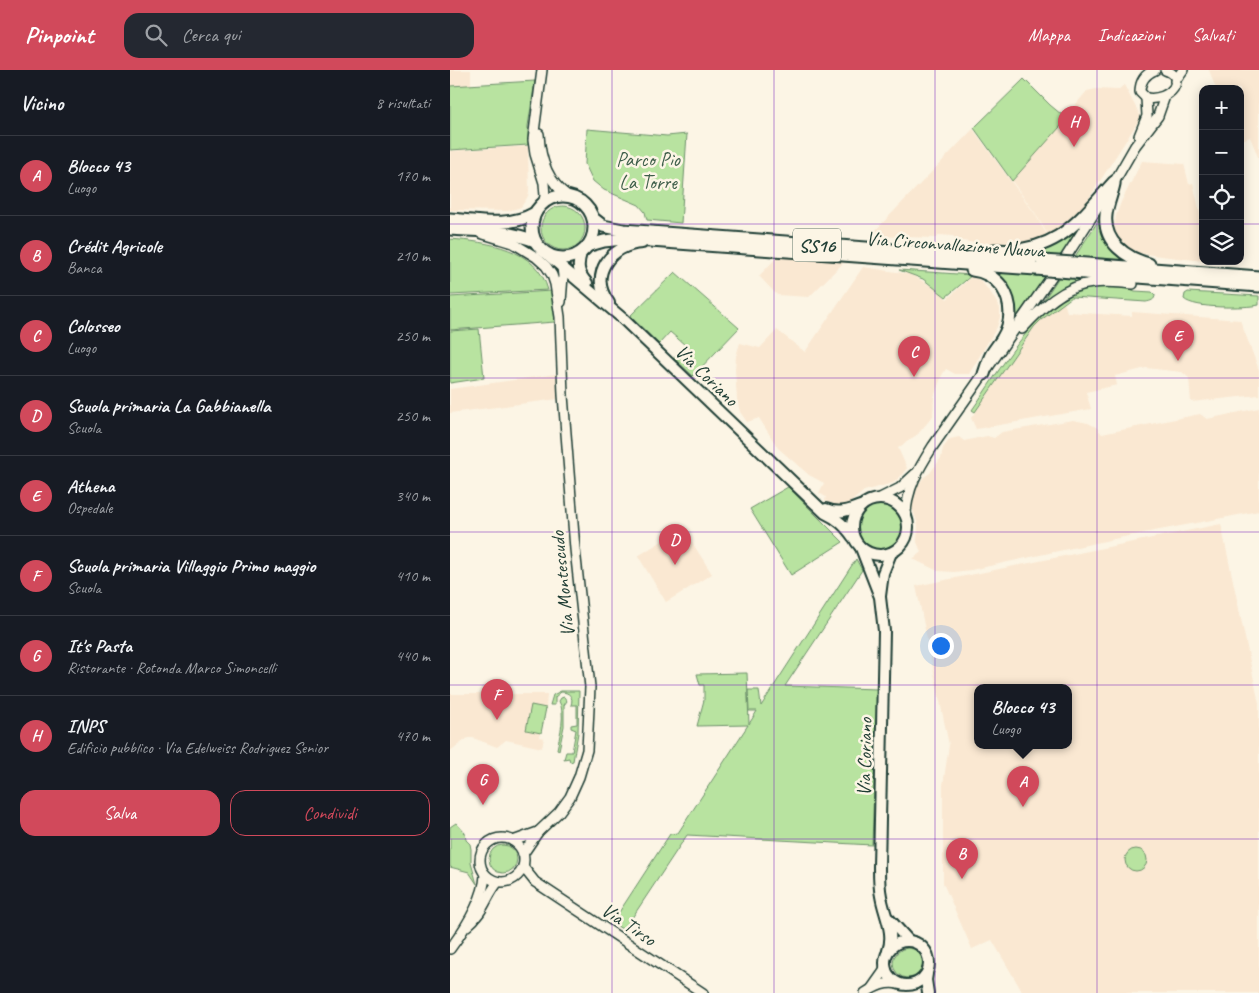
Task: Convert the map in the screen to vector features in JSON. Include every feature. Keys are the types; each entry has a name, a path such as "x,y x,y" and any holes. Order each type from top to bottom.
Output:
{"main road":[{"path":"855,248 882,243 1004,251 1036,246 1057,238 1070,229 1114,182"},
{"path":"1114,182 1106,215 1107,228 1111,240 1121,252 1130,258 1170,270"},
{"path":"450,219 510,222 525,219 554,197 568,196"},
{"name":"Via Circonvallazione Nuova","path":"568,196 584,204 594,219 603,226 623,230 855,248 1039,265"},
{"path":"535,241 532,224 539,208"},
{"path":"585,249 595,233 594,219"},
{"path":"450,229 506,232 520,235 535,241 549,256"},
{"name":"Via Circonvallazione Nuova","path":"549,256 562,259 575,257 585,249 604,241 623,240 864,256 1039,265 1070,264 1259,276"},
{"name":"Via Coriano","path":"615,312 602,292 601,282 603,268 611,256 619,250 636,244 669,242"},
{"name":"Via Coriano","path":"585,249 578,262 578,269 582,278 604,303"},
{"name":"Via Coriano","path":"549,256 615,312 825,513 844,525 853,537"},
{"path":"864,256 877,262 888,264 981,271 999,284 1008,300 1010,319 1002,338 990,356 984,374"},
{"name":"Via Circonvallazione Nuova","path":"1070,264 1259,286"},
{"path":"1133,284 1259,293"},
{"path":"878,499 895,503 902,509 908,525 905,541 901,547 891,554 875,555 861,548 853,537 852,519 857,511 863,505 878,499"},
{"name":"Via Coriano","path":"818,505 830,511 838,512 848,511 863,505"},
{"name":"Via Coriano","path":"861,548 880,597"},
{"name":"Via Coriano","path":"888,951 891,934 881,896 879,867 884,631 880,597 883,573 891,554"},
{"path":"886,916 908,940 920,944 928,954 930,966 926,980 928,993"},
{"path":"908,940 894,945 888,951 885,966 890,977 921,993"},
{"path":"904,985 916,984 927,974"}],"street":[{"path":"539,208 545,190 533,140 542,70"},
{"path":"1155,70 1145,76 1140,84 1140,92 1146,98 1153,99 1165,96 1172,90 1173,73 1182,70"},
{"path":"1070,264 1135,146 1158,116 1165,96"},
{"path":"1135,146 1147,116 1146,98"},
{"path":"537,114 539,140 545,163 555,185 568,196"},
{"name":"Via Montescudo","path":"472,231 512,243 536,257 546,266 552,275 560,317 576,549 590,687 589,722 587,750 580,777 570,797 559,812 538,832 523,854"},
{"name":"Via Montescudo","path":"560,317 562,268"},
{"path":"906,517 908,493 917,472 933,446 1052,276"},
{"path":"999,353 1032,317 1067,291 1080,285 1093,283 1133,284"},
{"path":"878,499 900,488 917,472"},
{"name":"Via Montescudo","path":"513,841 538,832"},
{"path":"502,838 513,841 518,844 523,854 523,867 514,879 498,882 485,875 481,869 480,854 486,844 496,839 502,838"},
{"name":"Via Tirso","path":"523,867 535,882 703,993"},
{"path":"450,949 465,928 481,896 485,886 485,875"},
{"name":"Via Tirso","path":"514,879 535,882"},
{"path":"465,928 484,909 498,882"},
{"path":"869,991 884,971 885,966"},
{"path":"869,991 890,982 904,985"}],"shaded area":[{"path":"450,70 471,70 471,85 450,86"},
{"path":"1209,70 1259,70 1259,159 1250,137 1244,139 1244,85 1215,85"},
{"path":"1124,85 1141,117 1084,206 1063,226 1048,235 1012,181 1066,119 1065,117 1087,91 1096,89 1118,90"},
{"path":"973,129 1035,214 1047,235 1028,243 1011,245 975,243 957,240 953,236 939,235 937,238 870,236"},
{"path":"528,146 529,193 521,207 508,211 450,210 450,151"},
{"path":"1142,161 1184,164 1189,184 1193,183 1199,209 1199,261 1136,253 1122,244 1116,235 1114,227 1121,202"},
{"path":"779,255 846,260 809,297 777,295 759,276"},
{"path":"863,267 910,274 935,288 947,299 972,276 980,280 991,293 1000,308 1000,317 997,327 969,374 955,374 946,369 942,375 934,397 933,416 918,434 898,448 907,468 900,477 893,483 864,491 847,505 838,506 825,501 826,497 819,493 824,483 809,475 778,448 759,418 747,422 740,412 737,399 736,356 740,343 760,348 777,330 805,352"},
{"path":"1064,302 1067,312 1132,316 1132,312 1240,320 1259,370 1259,395 1191,402 1189,378 1182,372 1146,368 1115,376 1117,385 1086,392 1091,409 976,429 971,418 1034,327"},
{"path":"556,374 558,399 450,413 450,389"},
{"path":"1259,408 1259,511 1128,536 971,570 938,571 913,559 921,552 917,542 918,525 912,507 912,498 915,489 941,458 943,448 950,439 959,437 964,441 987,436 994,438 1002,432 1073,420 1088,423 1096,427 1102,434 1200,414 1207,419"},
{"path":"1221,524 1259,704 1259,993 1023,993 992,940 972,949 943,883 943,785 949,745 916,586"},
{"path":"683,528 712,574 666,602 638,556"},
{"path":"450,694 547,694 540,737 544,738 542,748 506,740 497,747 468,738 450,751"}],"green space":[{"path":"1024,79 1067,119 1012,181 974,128"},
{"path":"535,81 528,126 528,145 450,150 450,86"},
{"name":"Parco Pio La Torre","path":"587,129 667,136 687,134 681,223 647,220 645,212 639,205 604,190 593,181 585,164"},
{"path":"563,206 575,210 581,216 585,228 581,240 575,246 563,250 551,246 545,240 541,228 545,216 551,210"},
{"path":"1102,215 1130,262 1074,258"},
{"path":"1080,225 1059,257 1004,254"},
{"path":"450,239 494,245 522,256 542,276 548,290 450,295"},
{"path":"899,270 972,275 946,297 923,279"},
{"path":"989,270 1047,274 1015,319 1015,308"},
{"path":"675,272 739,328 693,376 674,358 685,345 670,332 659,344 630,316"},
{"path":"1059,277 1087,279 1066,287 1041,304"},
{"path":"1098,287 1127,288 1135,291 1152,292 1155,297 1146,302 1072,297 1034,327 975,412 972,410 1018,343 1046,312 1079,290"},
{"path":"552,291 555,322 450,330 450,297"},
{"path":"1188,292 1259,296 1259,305 1232,307 1198,305 1184,299 1185,294"},
{"path":"479,329 484,378 450,383 450,331"},
{"path":"788,487 843,542 791,575 750,509"},
{"path":"881,501 891,503 899,509 905,517 907,527 905,537 899,545 891,551 881,553 871,551 863,545 857,537 855,527 857,517 863,509 871,503"},
{"path":"856,559 862,570 785,686 877,689 872,845 687,835 624,930 617,926 617,922 614,920 670,834 678,833 748,725 697,726 704,700 704,685 700,685 697,674 747,673 749,724 757,711 749,711 748,690 759,690 761,706"},
{"path":"561,691 579,691 578,733 573,761 570,762 569,758 564,759 566,752 572,752 576,730 571,728 571,725 577,724 577,705 571,705 572,700 570,696 561,692 555,697 555,705 550,705 553,695"},
{"path":"564,697 567,701 564,705 564,726 559,750 557,749 561,731 562,712 559,701"},
{"path":"531,705 546,708 541,733 526,730"},
{"path":"456,823 465,833 466,840 470,844 471,863 477,884 469,872 450,867 450,827"},
{"path":"503,845 513,849 517,859 513,869 503,873 493,869 489,859 493,849"},
{"path":"1132,849 1140,849 1147,856 1147,864 1140,871 1132,871 1125,864 1125,856"},
{"path":"908,948 914,949 922,957 922,969 914,977 908,978 902,977 894,969 893,963 894,957 902,949"}],"place":[{"name":"INPS","path":"1074,147"},
{"name":"Athena","path":"1178,361"},
{"name":"Colosseo","path":"914,377"},
{"name":"Scuola primaria La Gabbianella","path":"675,565"},
{"name":"Scuola primaria Villaggio Primo maggio","path":"497,720"},
{"name":"It's Pasta","path":"483,805"},
{"name":"Blocco 43","path":"1023,807"},
{"name":"Crédit Agricole","path":"962,879"}]}
